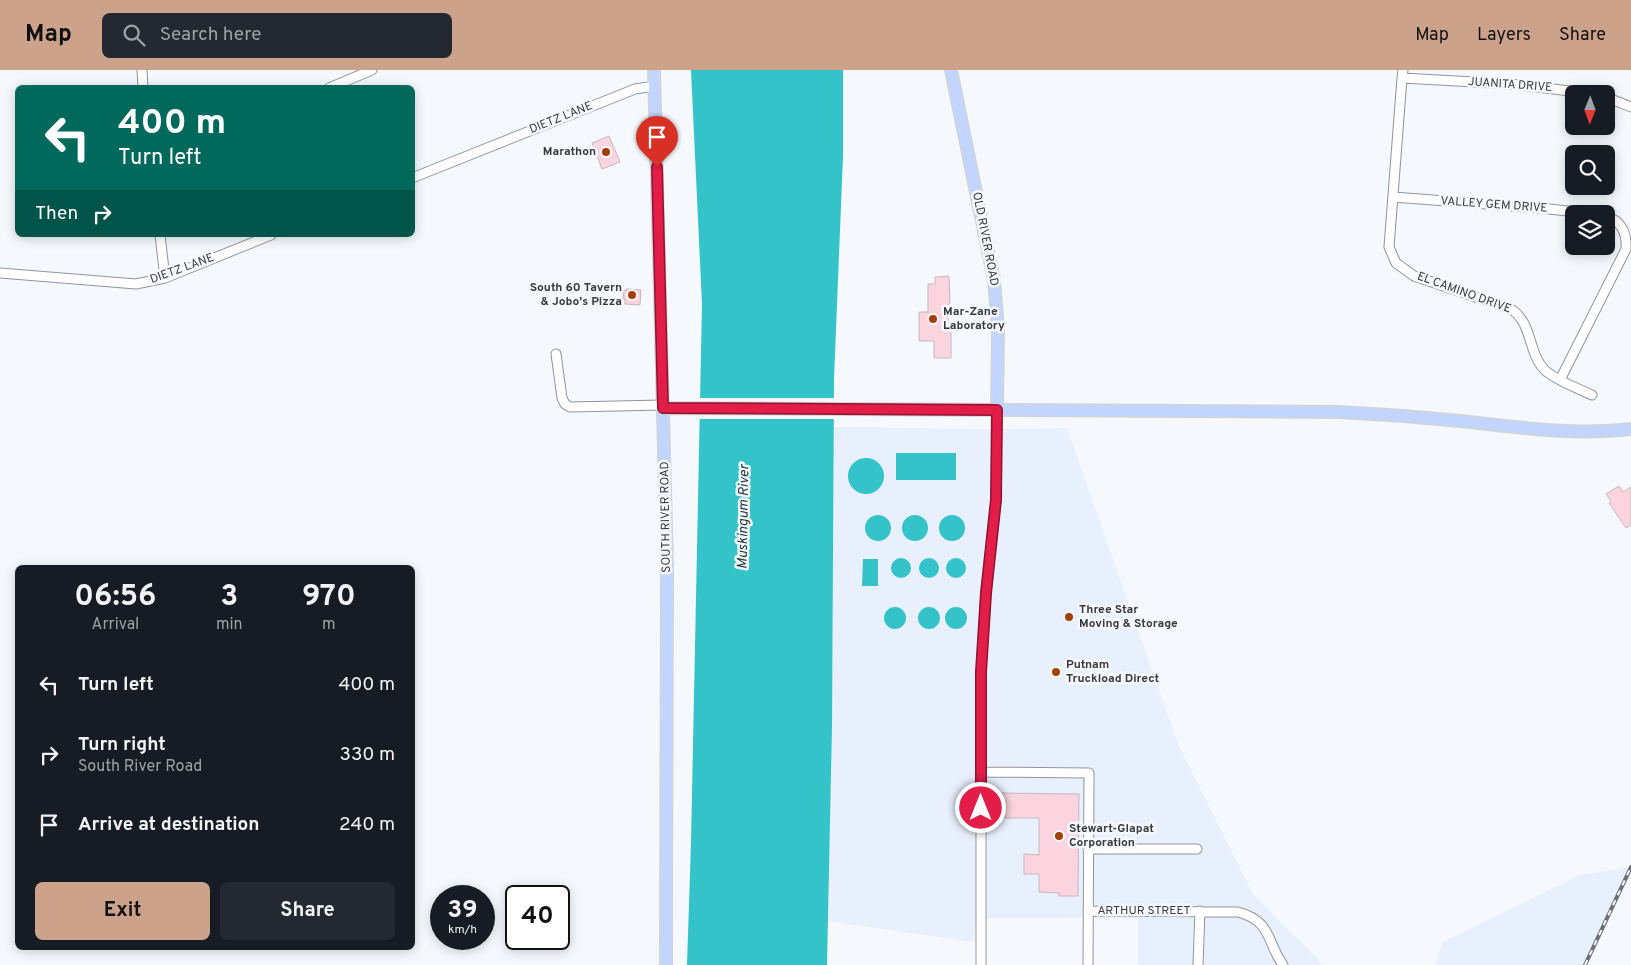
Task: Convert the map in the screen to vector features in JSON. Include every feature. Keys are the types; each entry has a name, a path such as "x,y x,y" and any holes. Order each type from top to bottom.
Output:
{"main road":[{"name":"SOUTH RIVER ROAD","path":"654,70 667,565 666,965"},
{"name":"OLD RIVER ROAD","path":"951,70 994,280 998,329 997,410"},
{"path":"663,407 1339,412 1390,414 1562,431 1591,432 1631,429"}],"street":[{"path":"142,70 144,85"},
{"path":"336,85 372,70"},
{"path":"1393,197 1402,74"},
{"name":"JUANITA DRIVE","path":"1402,74 1565,91"},
{"name":"DIETZ LANE","path":"415,177 635,89 655,86"},
{"path":"1615,101 1631,108"},
{"name":"VALLEY GEM DRIVE","path":"1393,197 1565,211"},
{"name":"EL CAMINO DRIVE","path":"1393,197 1389,247 1396,263 1414,276 1511,309 1518,314 1525,324 1540,364 1546,371 1560,380 1592,395"},
{"path":"1560,380 1626,249 1625,233 1620,225 1615,222"},
{"path":"160,237 165,278"},
{"name":"DIETZ LANE","path":"0,273 136,284 165,278 266,237"},
{"path":"556,354 562,398 565,404 570,407 663,407"},
{"path":"981,965 981,672 986,593 996,500 997,410"},
{"path":"982,772 1089,773 1088,965"},
{"path":"1088,849 1197,849"},
{"name":"ARTHUR STREET","path":"1088,911 1238,912 1247,914 1266,929 1276,955"},
{"path":"1198,965 1200,912"},
{"path":"1276,955 1276,965"},
{"path":"1276,955 1283,965"}],"shaded area":[{"path":"833,427 1067,428 1178,744 1253,894 1323,965 1138,965 1138,918 977,918 973,942 828,921 832,727"},
{"path":"1631,867 1631,875 1588,965 1435,965 1443,942 1580,875"}],"water":[{"name":"Muskingum River","path":"691,70 843,70 843,156 834,379 832,727 827,965 687,965 702,304"},
{"path":"896,453 956,453 956,480 896,480"},
{"path":"866,458 873,459 879,463 883,469 883,483 879,489 873,493 866,494 859,493 853,489 849,483 848,476 849,469 853,463 859,459"},
{"path":"878,515 887,519 891,528 887,537 878,541 869,537 865,528 869,519"},
{"path":"915,515 924,519 928,528 924,537 915,541 906,537 902,528 906,519"},
{"path":"952,515 961,519 965,528 961,537 952,541 943,537 939,528 943,519"},
{"path":"901,558 908,561 911,568 908,575 901,578 894,575 891,568 894,561"},
{"path":"929,558 936,561 939,568 936,575 929,578 922,575 919,568 922,561"},
{"path":"956,558 963,561 966,568 963,575 956,578 949,575 946,568 949,561"},
{"path":"863,559 878,559 878,586 862,586"},
{"path":"891,607 899,607 906,614 906,622 899,629 891,629 884,622 884,614"},
{"path":"925,607 933,607 940,614 940,622 933,629 925,629 918,622 918,614"},
{"path":"952,607 960,607 967,614 967,622 960,629 952,629 945,622 945,614"}],"pier":[{"path":"697,398 836,398 836,419 697,419"}],"building":[{"name":"Marathon","path":"609,136 620,162 602,169 592,143"},
{"name":"Mar-Zane Laboratory","path":"949,276 950,304 948,304 948,327 951,327 951,358 934,358 934,341 919,341 919,312 928,312 928,284 935,284 935,277"},
{"name":"South 60 Tavern & Jobo's Pizza","path":"626,289 641,290 640,305 625,304 625,299 623,299 624,290 626,291"},
{"path":"1619,486 1623,492 1631,487 1631,525 1626,528 1609,503 1611,501 1606,494"},
{"name":"Stewart-Glapat Corporation","path":"999,793 1079,794 1078,896 1059,896 1059,893 1039,892 1039,874 1024,874 1024,854 1039,855 1039,818 1005,818 1005,807 999,807"}],"railway":[{"path":"1585,965 1631,867"}],"place":[{"name":"Marathon","path":"606,152"},
{"name":"South 60 Tavern & Jobo's Pizza","path":"632,295"},
{"name":"Mar-Zane Laboratory","path":"933,319"},
{"name":"Three Star Moving & Storage","path":"1069,617"},
{"name":"Putnam Truckload Direct","path":"1056,672"},
{"name":"Stewart-Glapat Corporation","path":"1059,836"}],"route":[{"path":"657,167 663,408 997,410 996,500 986,593 981,672 981,808"}]}
